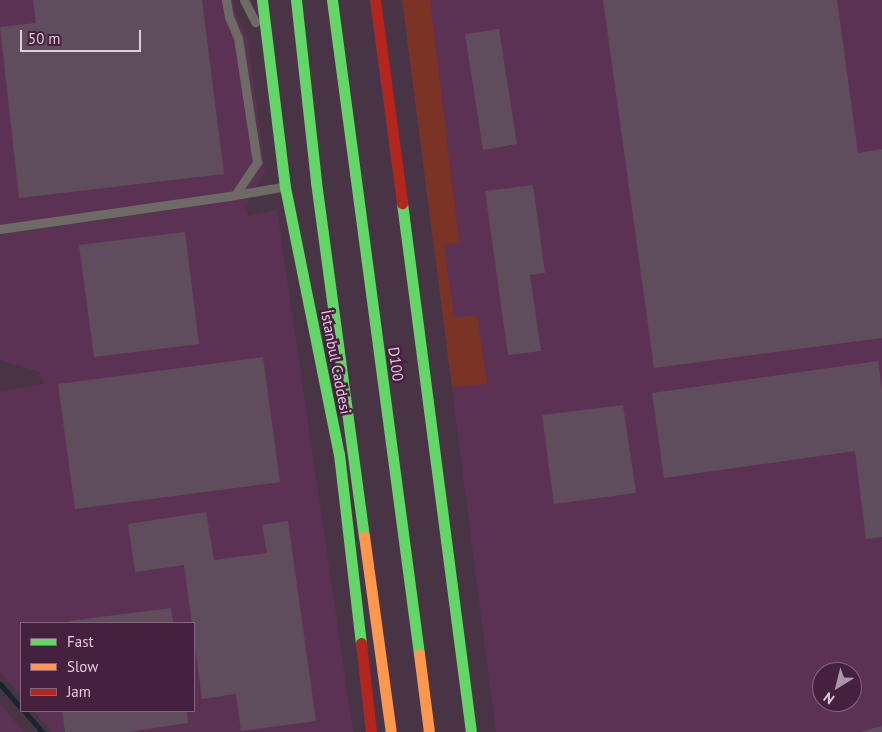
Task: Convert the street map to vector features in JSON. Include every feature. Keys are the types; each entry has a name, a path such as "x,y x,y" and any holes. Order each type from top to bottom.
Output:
{"main road":[{"name":"İstanbul Caddesi","path":"262,0 285,187 339,454 371,732"},
{"path":"296,0 316,182 389,732"},
{"name":"D100","path":"332,0 429,732"},
{"path":"375,0 471,732"},
{"path":"352,566 389,732"}],"lane":[{"path":"226,0 229,17 238,38 257,162 235,195"},
{"path":"244,0 267,47"},
{"path":"0,229 285,187"}],"shaded area":[{"path":"0,0 233,0 235,12 248,40 265,171 245,206 248,216 277,210 353,732 52,732 35,712 195,712 195,622 20,622 20,695 0,672 0,391 43,384 40,372 0,360"},
{"path":"402,0 882,0 882,732 496,732"},
{"path":"402,0 430,0 459,242 444,245 454,318 477,315 487,384 452,387"},
{"path":"0,704 24,732 0,732"}],"building":[{"path":"33,0 202,0 224,174 19,198 0,27 36,23"},
{"path":"603,0 837,0 858,153 882,149 882,338 654,368"},
{"path":"499,29 517,144 483,150 465,34"},
{"path":"533,185 545,273 530,275 541,351 508,355 485,191"},
{"path":"185,232 199,344 94,357 79,245"},
{"path":"263,357 280,482 75,509 58,384"},
{"path":"878,361 882,390 882,537 866,539 855,451 664,478 652,393"},
{"path":"623,405 636,493 554,504 542,415"},
{"path":"206,512 214,560 267,553 262,525 288,521 316,721 241,731 236,694 202,699 195,647 195,622 192,622 184,565 135,572 128,524"},
{"path":"171,608 173,622 69,622"},
{"path":"62,712 187,712 188,723 127,732 65,732"},
{"path":"882,726 882,732 863,732 863,731"}],"waterway":[{"path":"0,684 20,707"},
{"path":"25,712 42,732"}],"traffic: fast":[{"path":"262,0 285,187 339,454 361,643"},
{"path":"296,0 316,182 364,536"},
{"path":"332,0 419,654"},
{"path":"402,203 471,732"}],"traffic: slow":[{"path":"364,536 391,732"},
{"path":"419,654 429,732"}],"traffic: jam":[{"path":"375,0 402,203"},
{"path":"361,643 371,732"}]}
